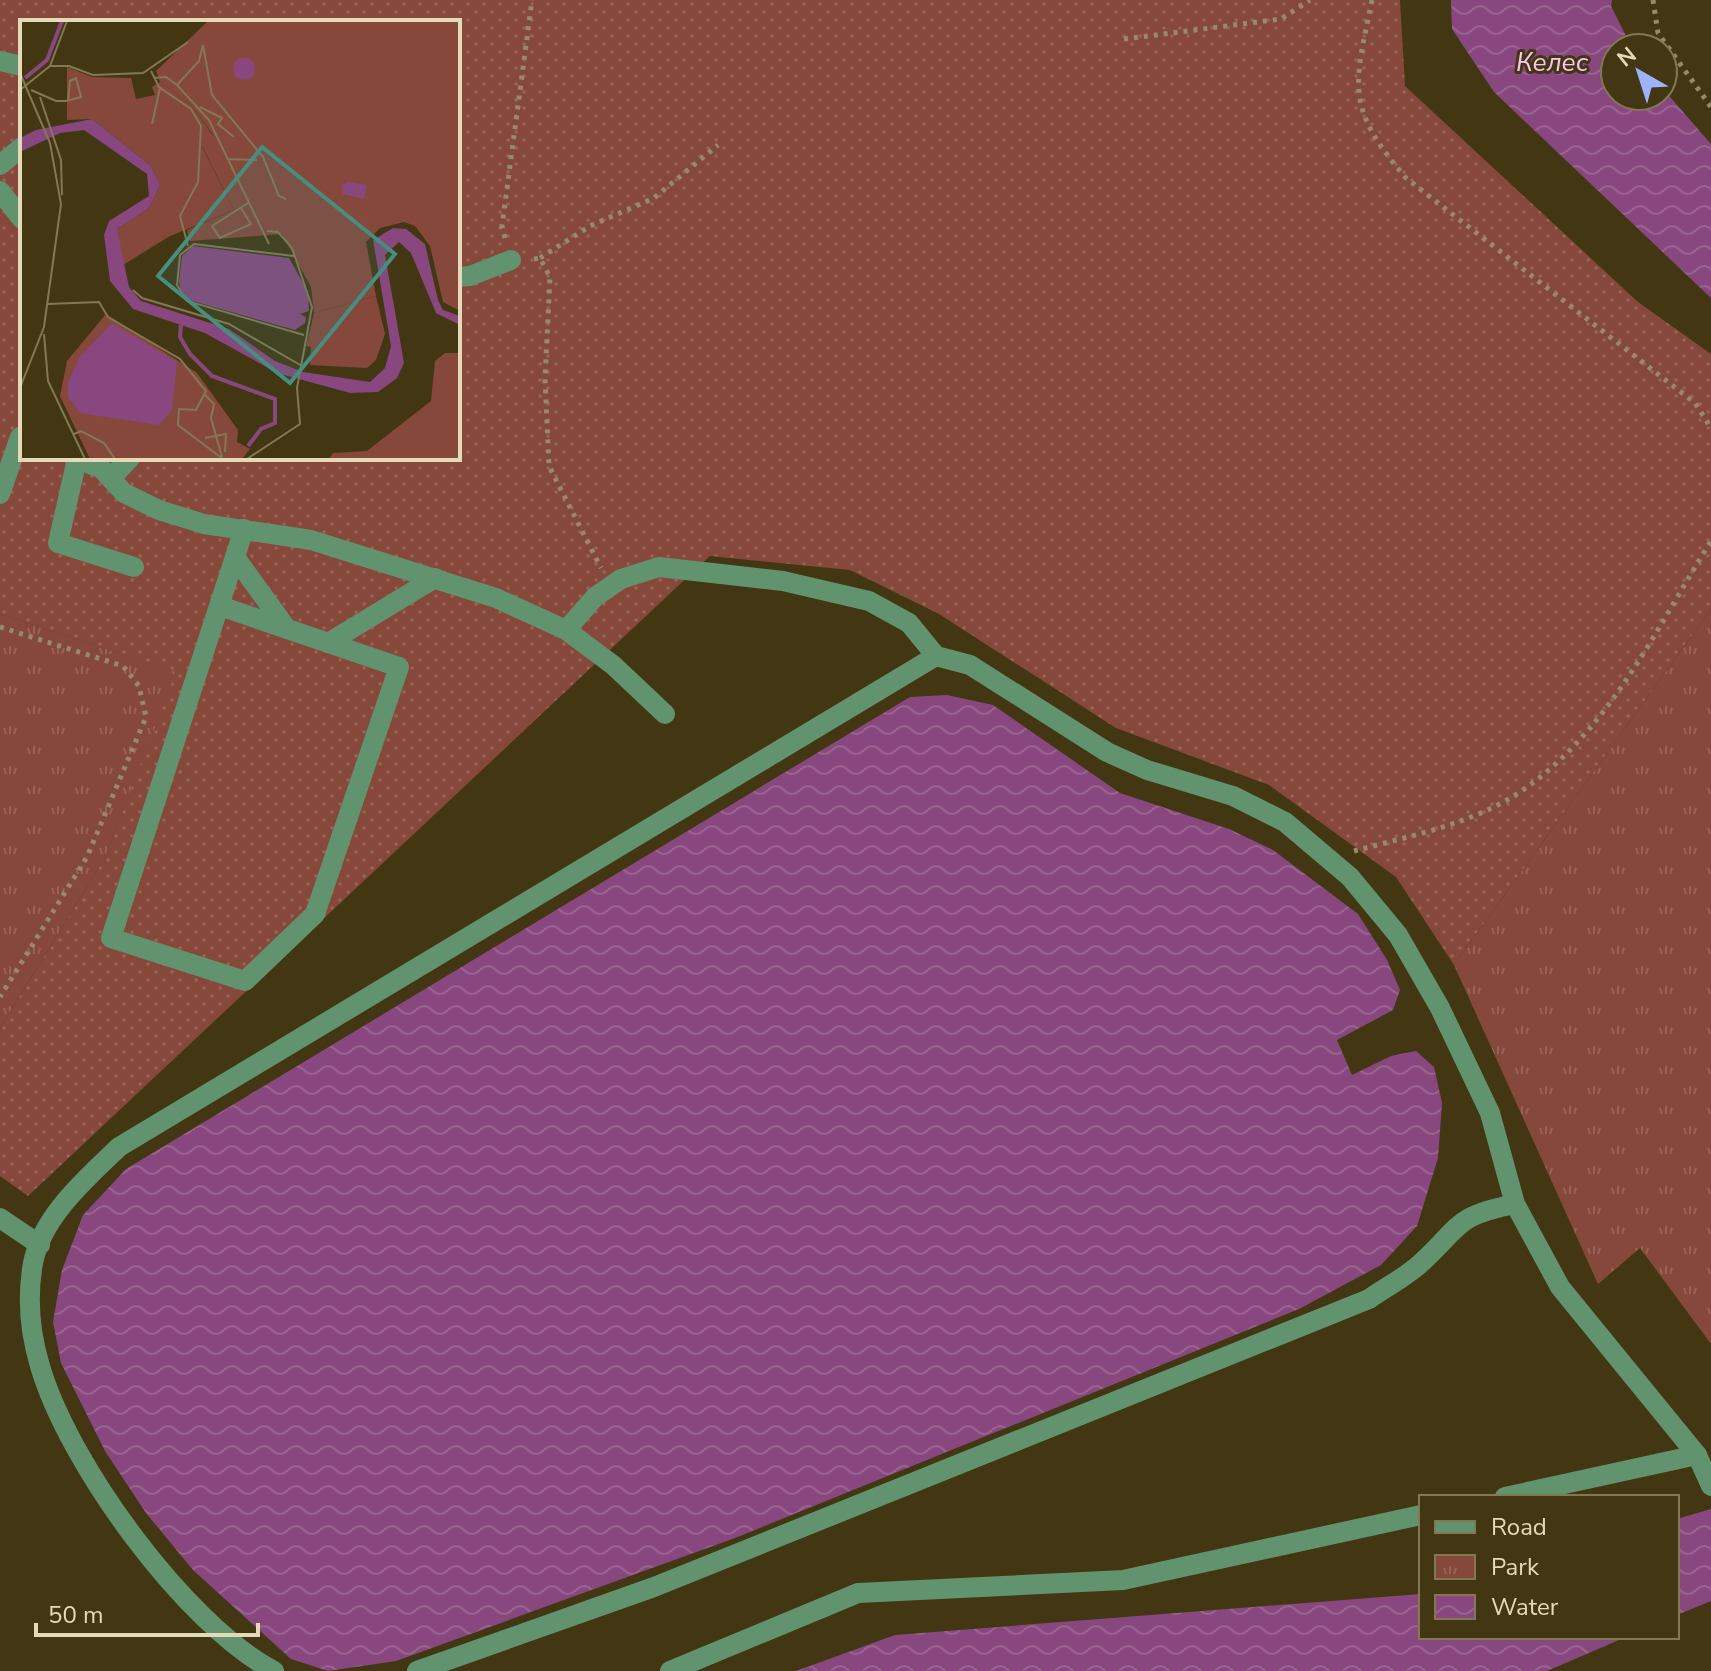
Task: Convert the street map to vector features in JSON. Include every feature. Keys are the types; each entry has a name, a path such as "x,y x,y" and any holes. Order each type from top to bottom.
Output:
{"street":[{"path":"0,61 20,66"},
{"path":"0,165 20,149"},
{"path":"0,191 20,216"},
{"path":"460,277 511,260"},
{"path":"0,494 14,435"},
{"path":"75,460 58,543 134,567"},
{"path":"78,460 101,468 124,493 159,510 204,524 311,540 496,598 566,630 613,665 665,714"},
{"path":"111,478 128,460"},
{"path":"220,606 399,667 315,914 245,981 111,938 244,529"},
{"path":"235,557 287,629"},
{"path":"566,630 595,597 610,586 659,567 783,581 869,601 909,623 936,656 970,665 1107,752 1147,770 1233,796 1285,822 1350,877 1398,935 1440,1008 1490,1113 1515,1204 1560,1287 1697,1455 1711,1486"},
{"path":"328,643 435,578"},
{"path":"274,1671 203,1617 144,1551 83,1463 40,1368 30,1317 33,1261 50,1224 80,1184 119,1147 936,656"},
{"path":"417,1671 654,1587 1369,1299 1420,1264 1456,1225 1479,1212 1515,1204"},
{"path":"0,1218 40,1245"},
{"path":"1514,1495 1697,1455"},
{"path":"670,1671 858,1593 1123,1580 1419,1515"}],"path":[{"path":"529,0 532,9 502,226 511,260 540,258 590,226 654,198 718,145"},
{"path":"1124,39 1281,19 1310,0"},
{"path":"1372,0 1357,73 1363,121 1379,147 1406,178 1695,403 1711,428"},
{"path":"1653,0 1658,33 1711,107"},
{"path":"540,258 550,277 545,379 549,466 610,586"},
{"path":"1328,859 1459,822 1518,793 1565,757 1603,714 1711,541"},
{"path":"0,627 123,666 139,686 146,717 87,857 0,997"}],"green space":[{"path":"0,0 1400,0 1405,86 1638,302 1711,354 1711,609 1454,965 1396,877 1269,785 1116,728 939,614 850,570 710,556 28,1196 0,1176 0,1028 104,859 175,672 0,614"},
{"path":"1711,609 1711,1344 1640,1248 1598,1284 1454,965"},
{"path":"0,614 176,672 104,859 0,1028"}],"water":[{"name":"Келес","path":"1451,0 1612,0 1611,6 1624,32 1599,32 1599,112 1679,112 1679,107 1711,144 1711,298 1494,92 1452,29"},
{"path":"947,695 993,705 1120,793 1229,829 1273,850 1358,914 1387,960 1400,990 1393,1010 1337,1040 1352,1075 1391,1056 1416,1051 1434,1067 1442,1103 1438,1158 1417,1226 1381,1265 1299,1309 735,1538 396,1661 328,1671 291,1659 193,1570 146,1513 105,1451 61,1363 53,1322 62,1270 83,1215 126,1169 910,697"},
{"path":"1711,1509 1711,1601 1679,1614 1679,1518"},
{"path":"1419,1594 1419,1639 1621,1639 1547,1671 796,1671 895,1635"}]}
